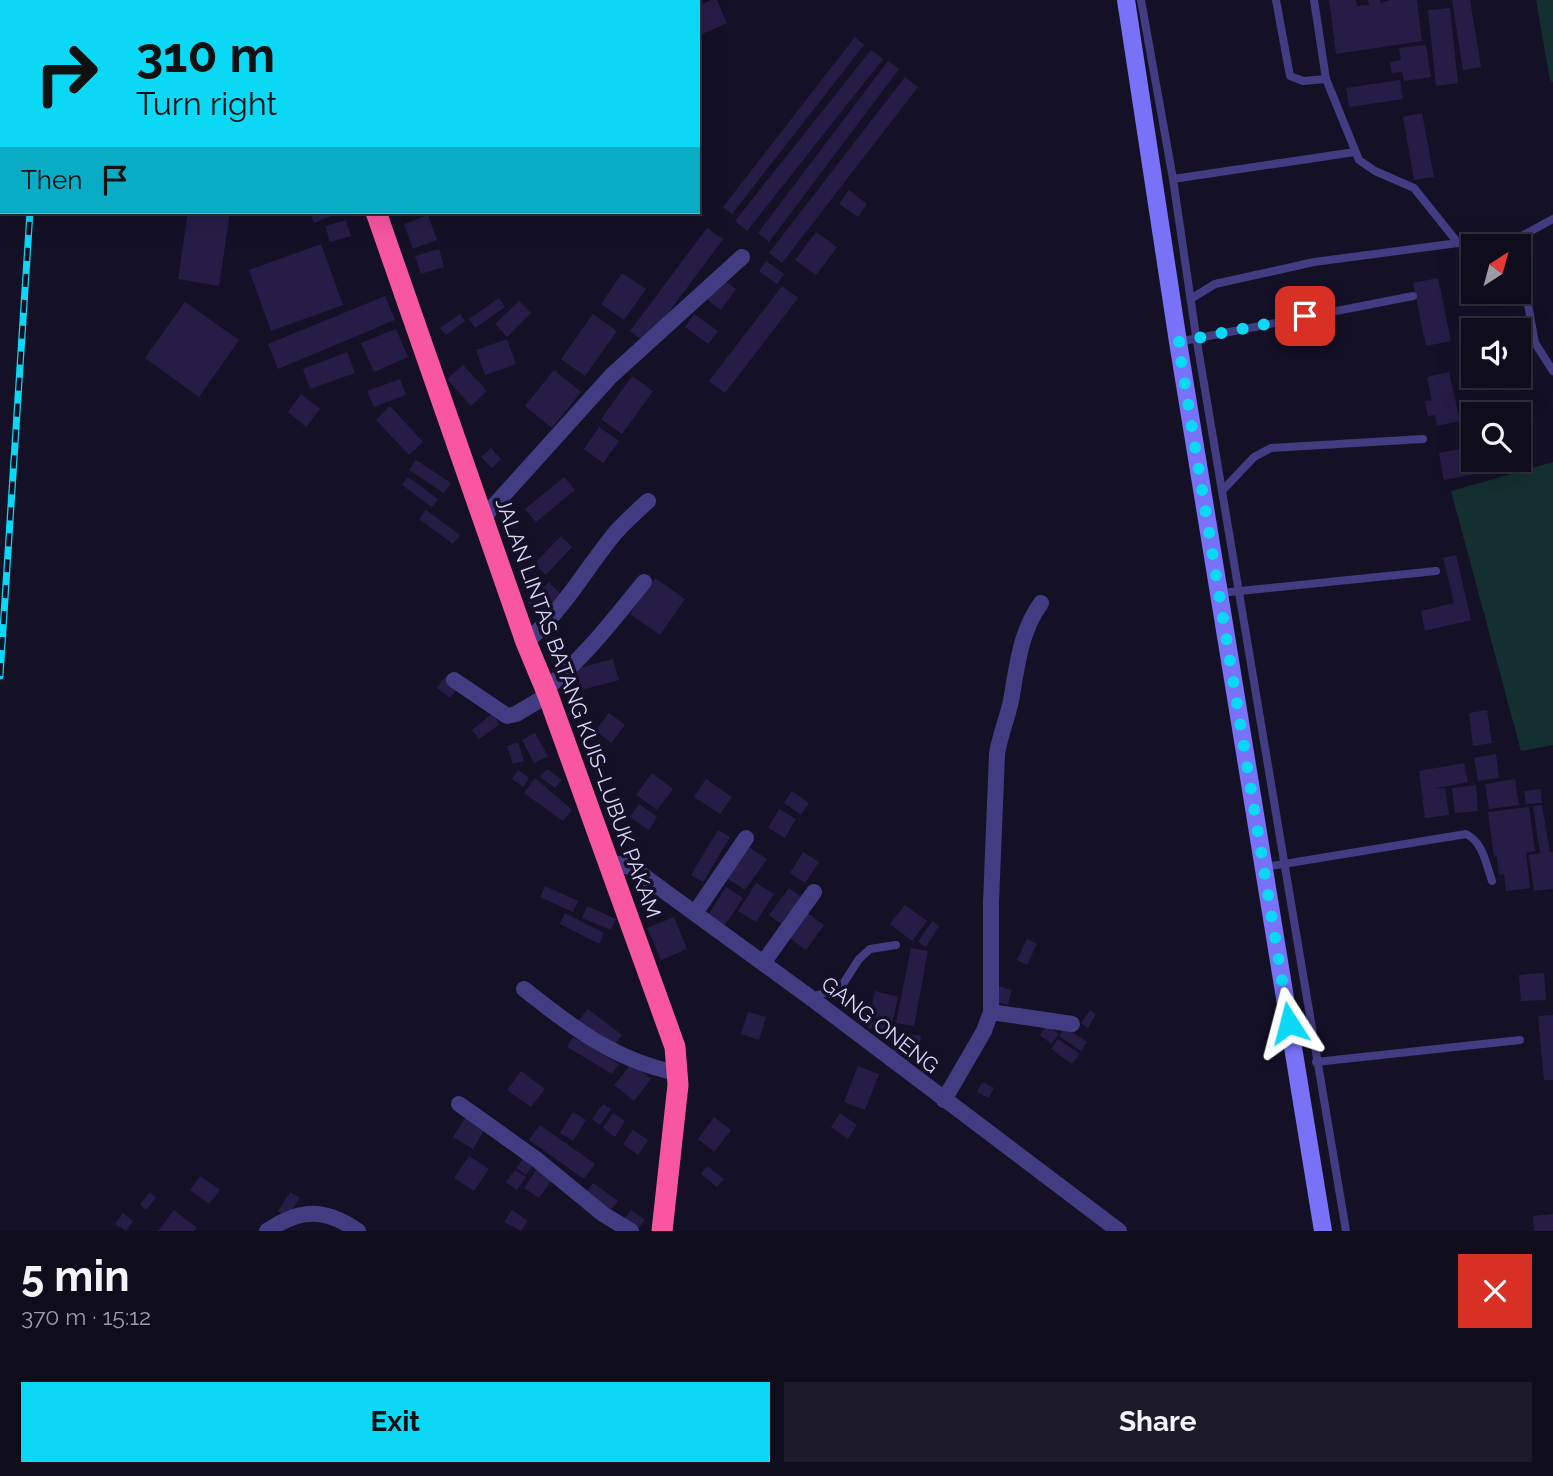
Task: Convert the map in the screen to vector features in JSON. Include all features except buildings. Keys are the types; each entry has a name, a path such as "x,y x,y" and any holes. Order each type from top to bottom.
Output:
{"highway":[{"name":"JALAN LINTAS BATANG KUIS–LUBUK PAKAM","path":"377,214 526,642 610,863 675,1047 677,1073 674,1139 662,1231"}],"street":[{"path":"1126,0 1178,342 1323,1231"},
{"path":"482,519 611,376 742,257"},
{"path":"526,642 540,631 569,596 617,531 648,501"},
{"path":"454,680 507,716 516,714 547,692 569,670 644,582"},
{"path":"944,1100 984,1031 991,1012 991,903 999,743 1011,702 1013,674 1029,622 1041,603"},
{"path":"695,914 746,838"},
{"name":"GANG ONENG","path":"610,863 634,869 763,962 1119,1231"},
{"path":"763,962 814,892"},
{"path":"524,989 582,1035 651,1068 677,1073"},
{"path":"991,1012 1072,1024"},
{"path":"459,1104 536,1159 604,1214 631,1231"},
{"path":"267,1231 303,1214 323,1212 339,1218 358,1231"}],"lane":[{"path":"1141,0 1173,179 1196,336 1346,1231"},
{"path":"1276,0 1290,76 1303,81 1326,79"},
{"path":"1314,0 1326,79 1356,152 1366,166 1414,188 1458,243"},
{"path":"1173,179 1356,152"},
{"path":"1530,234 1553,219"},
{"path":"1192,298 1215,284 1263,272 1314,262 1458,243"},
{"path":"1178,342 1196,336 1413,296"},
{"path":"1528,304 1535,343 1553,371"},
{"path":"1222,491 1254,457 1271,448 1423,439"},
{"path":"1219,593 1436,571"},
{"path":"1264,867 1466,834 1476,840 1481,848 1492,881"},
{"path":"811,998 841,987 870,949 896,945"},
{"path":"1316,1062 1520,1040"}],"green space":[{"path":"1536,0 1553,0 1553,82 1550,80"},
{"path":"1553,462 1553,745 1521,751 1451,491 1518,472 1531,472 1531,468"}],"railway":[{"path":"0,676 30,214"}],"route":[{"path":"1289,1023 1178,342 1196,336 1305,316"}]}
